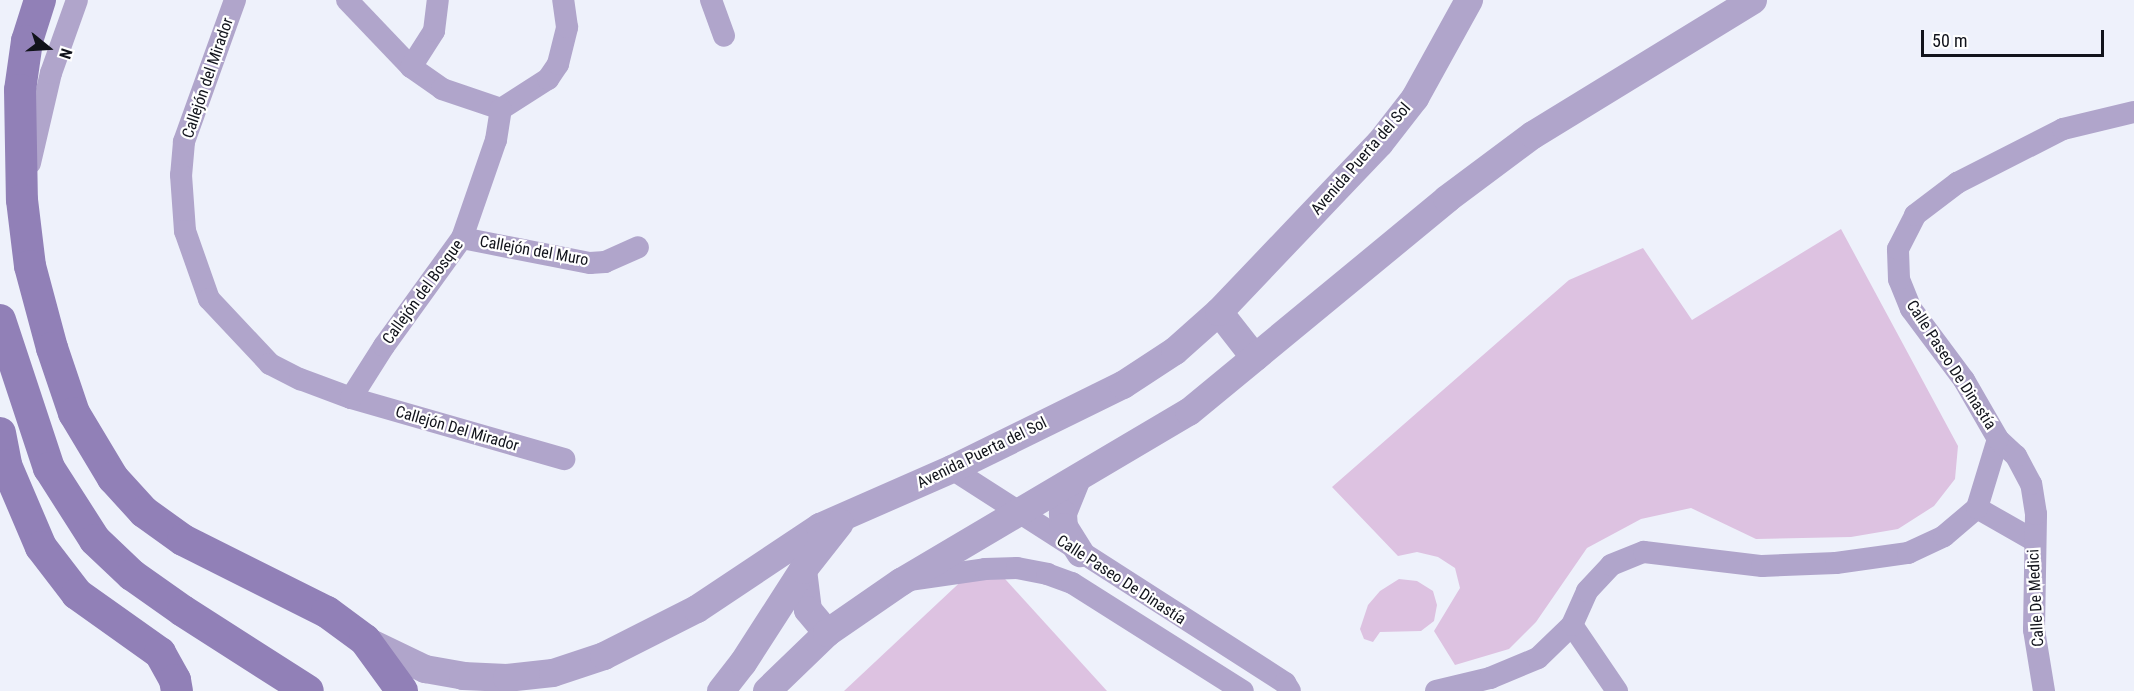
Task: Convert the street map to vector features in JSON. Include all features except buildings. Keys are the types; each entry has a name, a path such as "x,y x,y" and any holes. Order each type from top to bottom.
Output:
{"main road":[{"path":"40,0 27,41 21,90 22,200 30,266 52,348 74,412 113,478 144,512 183,540 327,612 365,640 399,686"},
{"path":"0,320 50,468 95,540 132,575 308,691"},
{"path":"0,433 6,465 41,547 77,594 160,653 177,691"}],"street":[{"path":"22,200 51,73 77,0"},
{"name":"Callejón del Mirador","path":"235,0 184,142 181,176 185,231 198,275 209,299 229,324 270,364 351,398"},
{"path":"346,0 411,67 442,89 501,109 548,79 558,64 567,27 563,0"},
{"path":"411,67 434,31 438,0"},
{"path":"711,0 724,36"},
{"name":"Avenida Puerta del Sol","path":"365,640 434,671 507,678 553,673 604,656 698,609 820,527 952,469 1123,385 1175,351 1219,312 1380,143 1415,98 1469,0"},
{"path":"767,691 826,633 901,582 1076,481 1189,412 1447,199 1533,135 1753,0"},
{"name":"Callejón del Bosque","path":"351,398 384,346 462,238 496,140 501,109"},
{"name":"Calle Paseo De Dinastía","path":"1977,508 1998,439 1964,380 1911,309 1899,279 1898,249 1915,215 1958,183 2063,129 2134,112"},
{"name":"Callejón del Muro","path":"462,238 590,263 605,262 638,248"},
{"path":"1219,312 1255,358"},
{"name":"Callejón Del Mirador","path":"351,398 564,459"},
{"name":"Calle De Medici","path":"1998,439 2016,456 2031,484 2036,514 2033,540 2034,630 2044,691"},
{"name":"Calle Paseo De Dinastía","path":"952,469 1285,683 1290,691"},
{"path":"1076,481 1063,514 1064,527 1080,553"},
{"path":"1436,691 1490,678 1538,658 1572,625 1587,591 1611,565 1644,552 1762,566 1836,563 1908,552 1944,537 1977,508"},
{"name":"Calle De Medici","path":"1977,508 2033,540"},
{"path":"721,691 743,663 802,570 845,517"},
{"name":"Calle Paseo De Dinastía","path":"901,582 986,569 1017,568 1047,573 1080,588 1243,691"},
{"path":"802,570 808,610 826,633"},
{"path":"1572,625 1617,691"}],"shaded area":[{"path":"1841,229 1958,446 1955,479 1934,506 1898,529 1851,537 1756,539 1691,508 1641,519 1587,548 1536,622 1509,649 1455,665 1434,631 1460,588 1455,568 1438,557 1417,552 1398,556 1332,487 1569,280 1643,248 1692,320"},
{"path":"986,558 1107,691 844,691"},
{"path":"1399,579 1417,581 1433,591 1437,605 1434,621 1421,631 1380,632 1373,642 1364,639 1360,629 1368,605 1380,591"}]}
